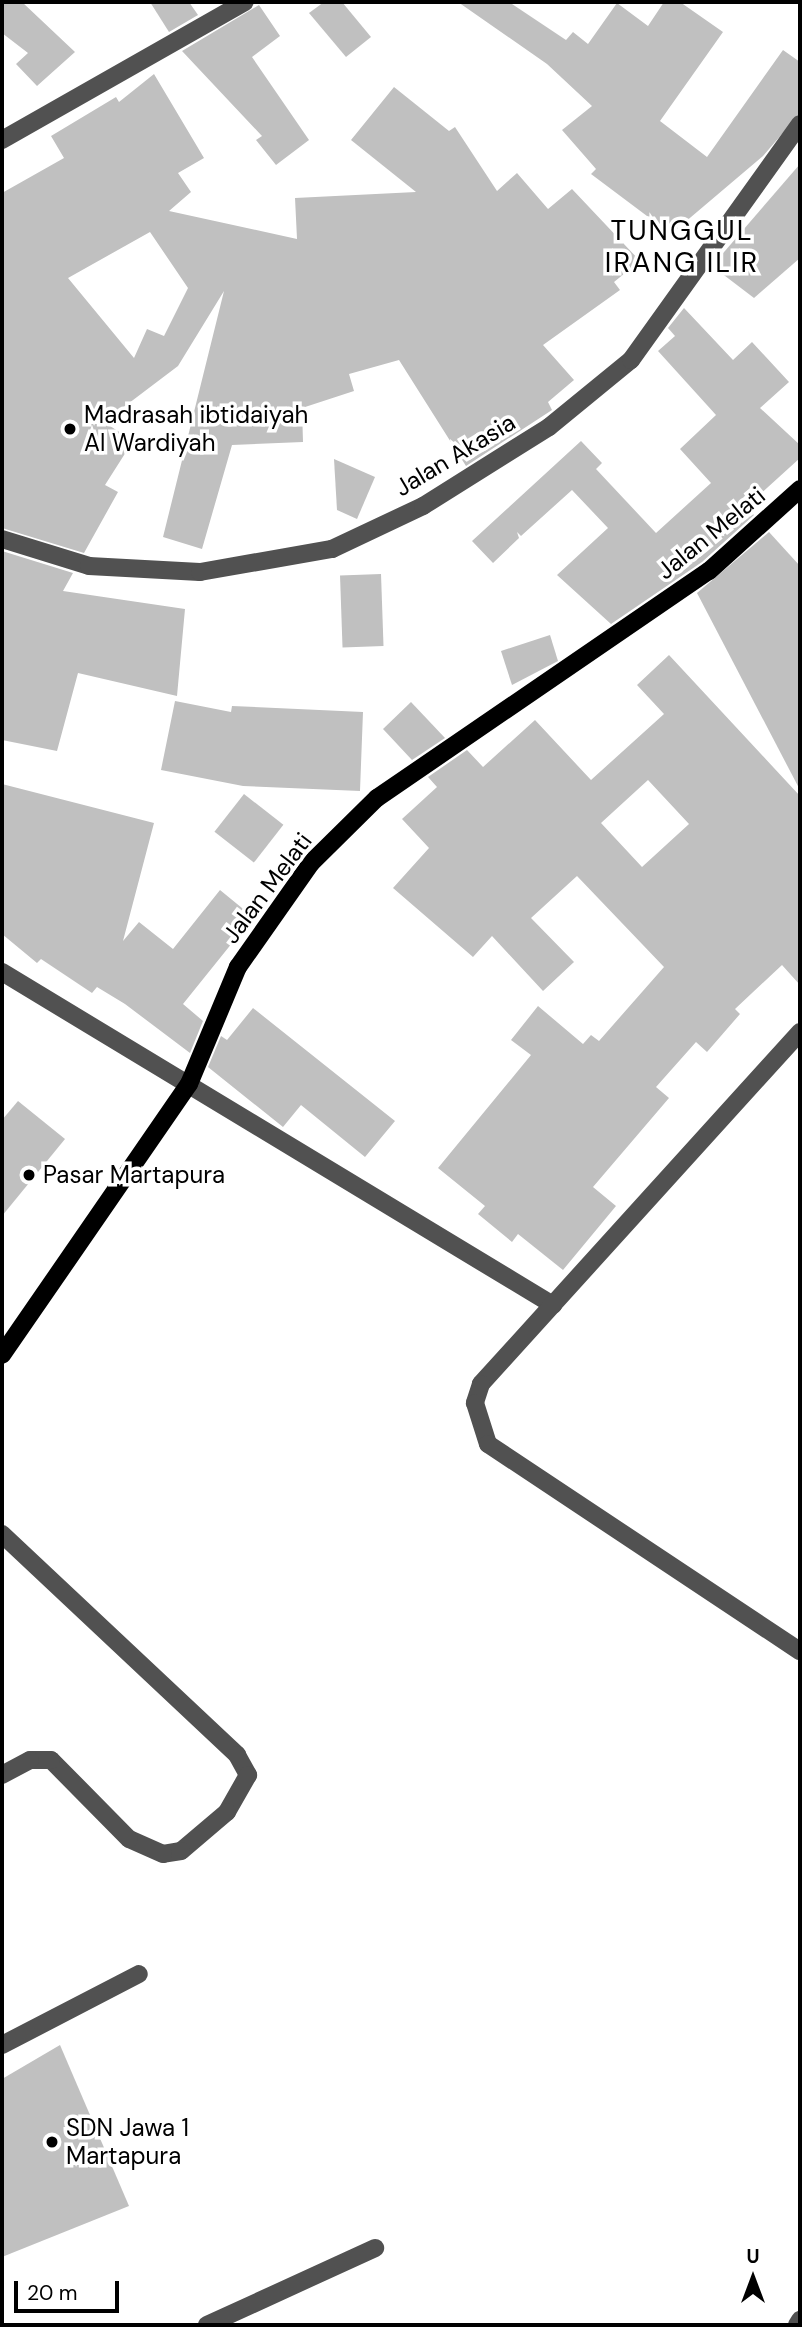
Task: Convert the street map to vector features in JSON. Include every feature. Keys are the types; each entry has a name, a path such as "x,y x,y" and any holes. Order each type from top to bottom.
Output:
{"main road":[{"name":"Jalan Melati","path":"2,1355 189,1084 238,967 311,863 377,798 709,571 800,489"}],"street":[{"path":"2,140 245,2"},
{"name":"Jalan Akasia","path":"2,539 89,566 200,572 332,549 423,506 549,427 631,360 800,124"},
{"path":"2,972 553,1305"},
{"path":"800,1032 481,1384 477,1424 488,1444 800,1651"},
{"path":"2,1534 237,1755 248,1775 227,1812 181,1851 163,1854 129,1839 51,1760 30,1760 2,1775"},
{"path":"2,2045 139,1974"},
{"path":"207,2325 375,2248"},
{"path":"797,2325 800,2320"}],"building":[{"path":"2,2 22,2 75,52 37,86 16,64 28,53 2,33"},
{"path":"150,2 189,2 198,15 169,32"},
{"path":"324,2 342,2 371,37 346,57 309,13"},
{"path":"458,2 509,2 566,40 573,32 588,44 617,3 648,26 664,2 680,2 723,32 660,121 707,157 783,50 800,62 800,113 763,156 671,234 591,174 596,169 562,130 592,106 547,64"},
{"path":"259,5 280,36 252,57 309,140 276,165 256,140 262,136 182,51"},
{"path":"154,74 204,158 178,173 191,192 169,211 297,239 295,198 416,192 351,140 394,87 449,131 455,127 497,191 517,173 548,209 572,189 640,261 614,282 620,290 543,345 574,380 548,402 552,410 466,466 399,360 349,374 354,391 302,408 303,442 232,445 202,549 163,537 224,291 178,366 104,422 133,441 105,485 118,492 84,553 2,528 2,193 64,158 51,136 116,97 119,102","holes":["150,232 188,288 164,336 147,329 134,358 68,278"]},
{"path":"800,164 800,258 754,298 712,266"},
{"path":"684,308 733,360 752,342 789,382 760,408 800,445 800,458 746,507 754,515 702,562 611,624 557,575 608,528 572,490 521,536 517,532 519,538 493,563 472,541 581,441 602,463 596,469 656,533 711,483 680,449 716,415 658,351 675,336 668,328"},
{"path":"334,459 375,477 357,519 337,510"},
{"path":"769,532 800,566 800,790 697,593"},
{"path":"2,551 73,573 63,591 185,609 177,696 78,673 57,751 2,740"},
{"path":"381,574 384,646 343,647 340,575"},
{"path":"550,635 558,661 512,685 501,651"},
{"path":"669,655 800,796 800,985 782,965 735,1009 740,1014 707,1052 696,1042 656,1087 669,1098 593,1187 616,1206 563,1270 518,1234 512,1242 478,1214 485,1206 438,1168 531,1055 511,1040 538,1006 583,1044 591,1035 599,1041 664,967 577,876 531,918 574,962 543,991 492,936 473,957 393,888 429,848 402,819 437,787 428,777 467,750 483,767 535,720 591,780 664,714 637,685","holes":["648,780 689,824 642,867 601,823"]},
{"path":"175,701 231,712 232,706 363,712 360,791 243,786 161,770"},
{"path":"411,702 445,738 412,760 383,729"},
{"path":"2,784 154,823 123,941 139,922 173,949 220,890 253,917 183,1004 203,1021 190,1053 125,1004 97,987 92,993 41,959 37,963 2,934"},
{"path":"244,794 283,825 254,863 214,832"},
{"path":"253,1008 395,1121 365,1157 301,1105 283,1127 208,1067 221,1036 227,1040"},
{"path":"18,1101 65,1139 2,1216 2,1120"},
{"name":"SDN Jawa 1 Martapura","path":"60,2045 129,2206 2,2257 2,2079"}],"place":[{"name":"Madrasah ibtidaiyah Al Wardiyah","path":"70,429"},
{"name":"Pasar Martapura","path":"29,1175"},
{"name":"SDN Jawa 1 Martapura","path":"52,2142"}],"district":[{"name":"TUNGGUL IRANG ILIR","path":"682,247"}]}
